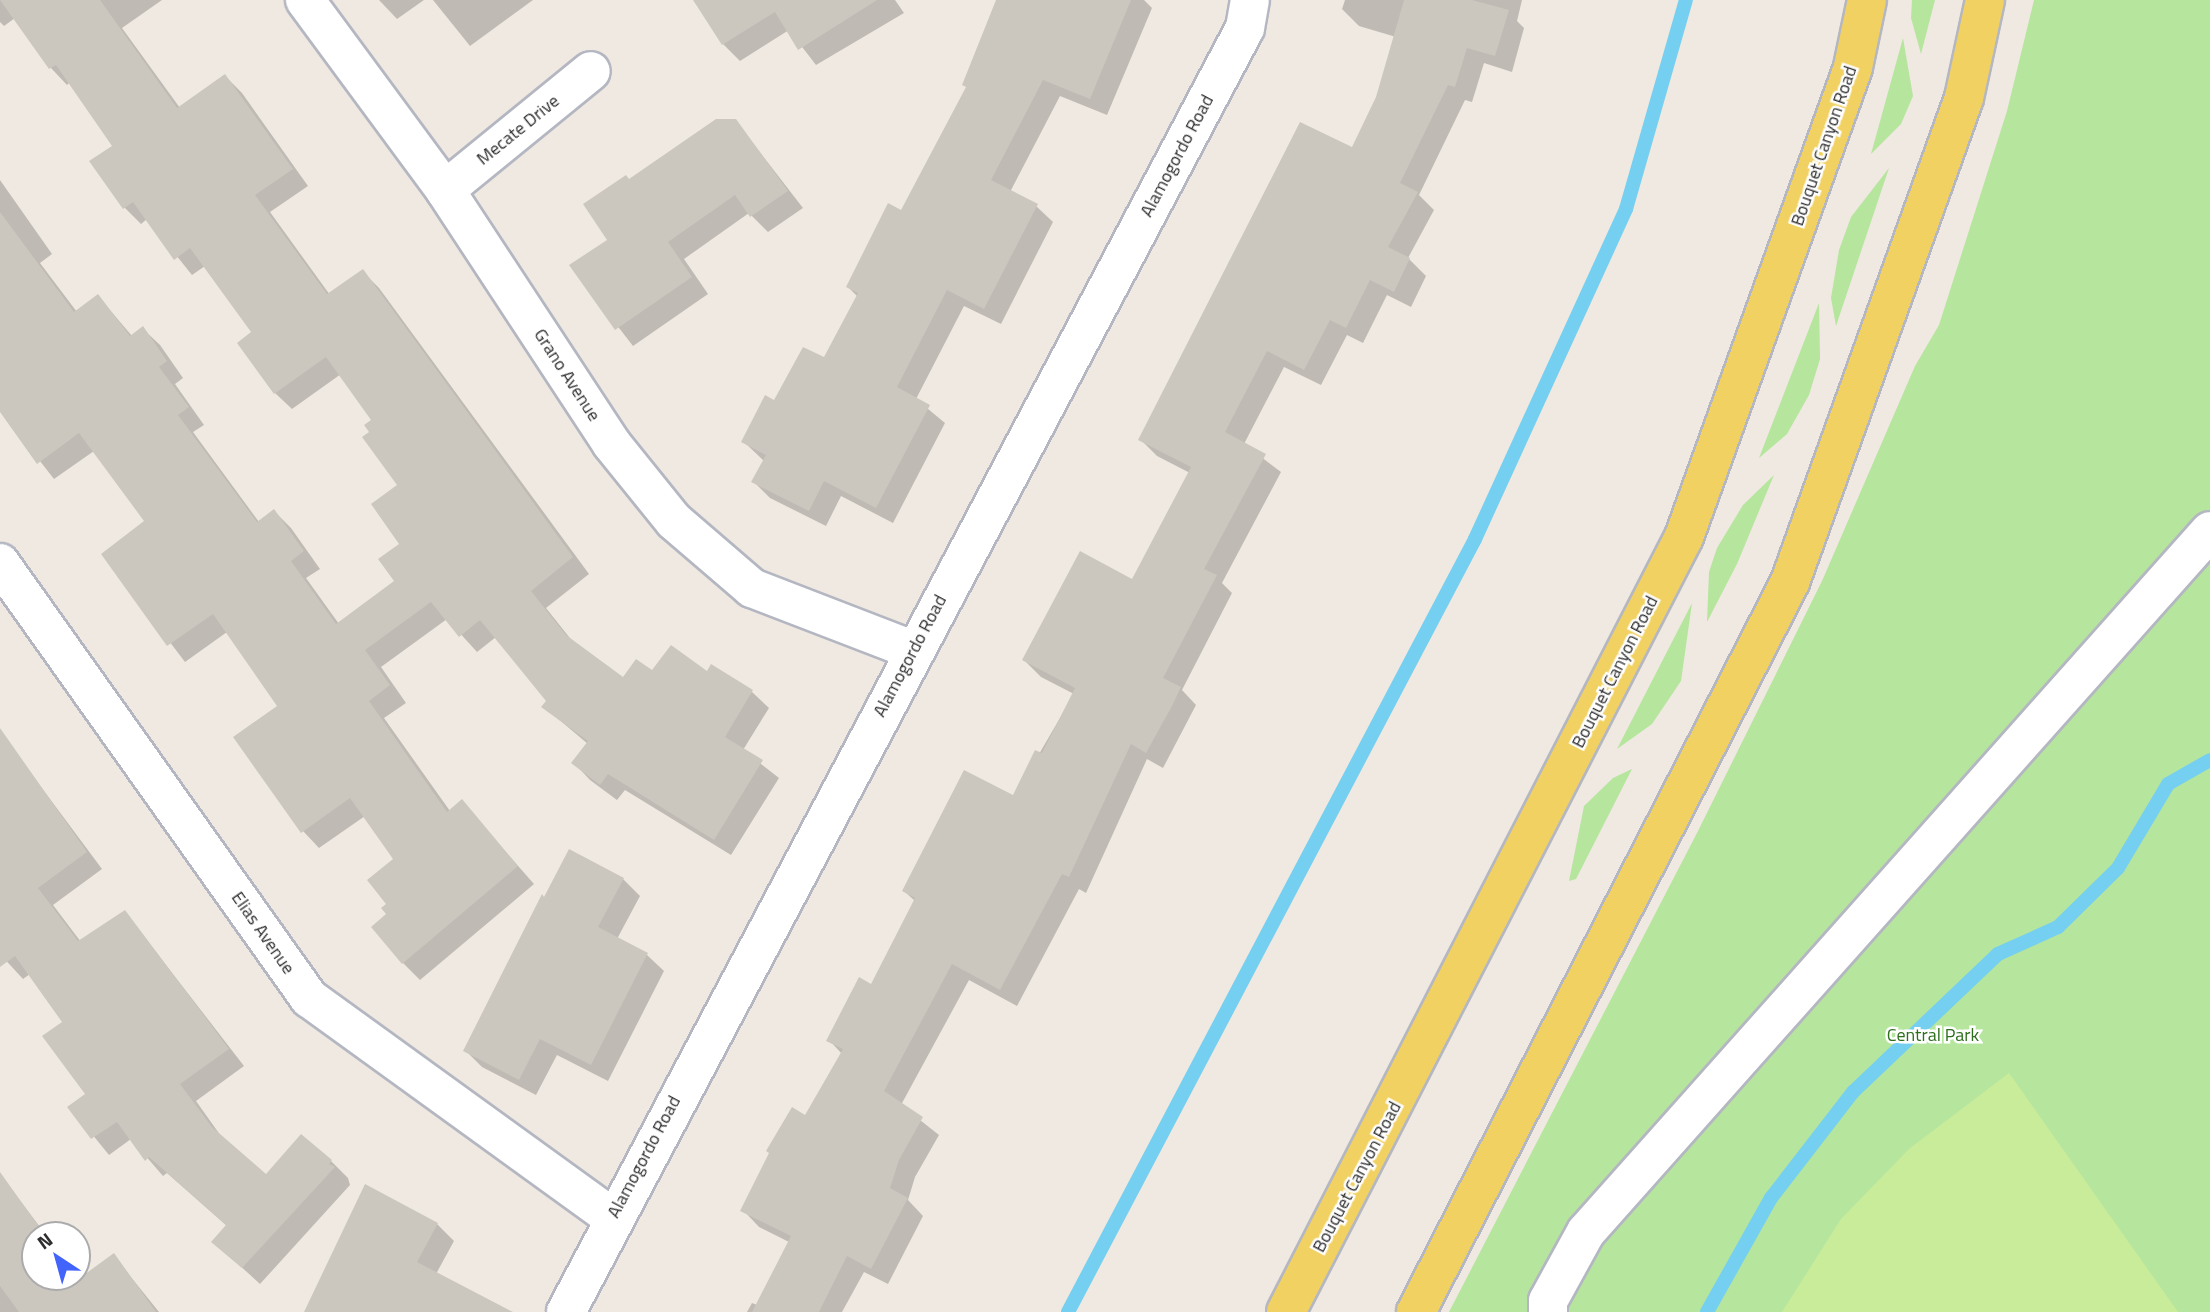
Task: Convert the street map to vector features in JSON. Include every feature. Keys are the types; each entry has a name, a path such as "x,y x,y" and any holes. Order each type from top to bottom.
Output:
{"main road":[{"name":"Bouquet Canyon Road","path":"1286,1312 1684,537 1853,67 1867,0"},
{"path":"1416,1312 1790,582 1964,98 1985,0"}],"street":[{"name":"Grano Avenue","path":"305,0 445,190 611,443 674,521 752,589 913,650"},
{"name":"Alamogordo Road","path":"566,1312 612,1217 1245,28 1250,0"},
{"name":"Mecate Drive","path":"445,190 591,71"},
{"path":"1548,1312 1548,1301 1586,1232 2210,531"},
{"name":"Elias Avenue","path":"0,563 309,998 612,1217"}],"green space":[{"path":"1912,0 1935,0 1921,54 1911,18"},
{"name":"Central Park","path":"2034,0 2210,0 2210,1312 1449,1312 1698,831 1822,581 1915,366 1939,325 2007,111"},
{"path":"1903,38 1913,96 1901,124 1871,154"},
{"path":"1889,168 1836,326 1831,298 1839,250 1851,217"},
{"path":"1819,303 1820,359 1809,395 1787,434 1759,458"},
{"path":"1774,475 1737,564 1707,622 1709,572 1717,548 1743,505"},
{"path":"1692,603 1681,681 1652,724 1617,749"},
{"path":"1632,769 1576,879 1569,881 1584,806 1613,778"},
{"path":"2009,1073 2178,1312 1782,1312 1841,1219 1909,1149"}],"building":[{"path":"0,0 100,0 177,108 225,74 293,169 255,195 327,294 363,269 573,557 531,591 566,635 623,677 636,659 652,670 671,645 707,671 711,664 753,690 725,737 763,760 714,840 608,774 600,785 571,763 588,741 541,707 546,701 480,620 459,637 431,602 365,650 390,685 369,701 447,812 462,799 518,866 402,964 371,927 386,914 381,908 386,904 367,880 393,859 350,798 301,833 233,737 277,706 213,614 167,646 101,554 144,521 79,433 37,464 0,412 0,212 74,312 98,294 130,336 143,326 167,361 159,367 189,407 178,415 257,522 274,509 304,551 291,561 336,624 394,581 378,559 399,544 371,504 397,485 362,437 369,432 364,425 371,420 326,357 274,394 237,343 251,332 190,248 174,260 133,202 123,209 89,161 112,146 56,65 49,69"},
{"path":"693,0 877,0 798,50 775,12 722,45"},
{"path":"996,0 1131,0 1090,99 1043,80 991,180 1038,204 984,309 947,290 897,387 930,405 876,508 824,481 809,511 751,482 766,455 741,442 765,395 774,400 803,347 824,357 858,293 846,287 888,203 901,210 966,87 962,85"},
{"path":"1404,0 1472,0 1509,10 1495,56 1467,48 1455,87 1448,85 1400,183 1418,192 1388,247 1410,258 1394,292 1370,280 1346,328 1330,320 1304,370 1267,351 1225,432 1266,454 1204,569 1217,575 1163,678 1181,687 1172,706 1146,753 1131,744 1069,877 1062,874 1000,990 952,964 884,1091 923,1117 899,1160 890,1188 908,1198 871,1269 847,1256 819,1312 752,1312 791,1236 740,1211 769,1153 766,1151 792,1107 805,1115 843,1049 826,1041 859,977 871,984 915,898 902,891 964,770 1013,795 1035,750 1042,753 1075,688 1022,660 1080,551 1132,579 1191,467 1138,440 1300,122 1352,147 1376,97"},
{"path":"716,119 736,119 788,191 750,217 735,195 668,242 692,277 615,330 569,265 607,240 583,204 626,175 629,179"},
{"path":"0,728 87,852 38,888 78,941 125,910 229,1049 180,1084 212,1127 266,1174 301,1134 332,1160 329,1164 335,1167 242,1268 211,1242 226,1225 149,1157 145,1161 117,1122 91,1139 67,1107 85,1094 42,1036 62,1022 15,956 0,967"},
{"path":"569,849 624,878 598,927 648,953 591,1065 540,1039 519,1080 463,1051 542,894 544,897"},
{"path":"0,1172 35,1221 21,1221 21,1291 91,1291 91,1270 114,1253 156,1312 19,1312 0,1286"},
{"path":"365,1184 438,1223 417,1262 513,1312 304,1312"}],"waterway":[{"path":"1068,1312 1475,539 1626,209 1686,0"},
{"path":"1707,1312 1771,1198 1853,1092 1998,954 2058,927 2118,868 2168,784 2210,760"}]}
